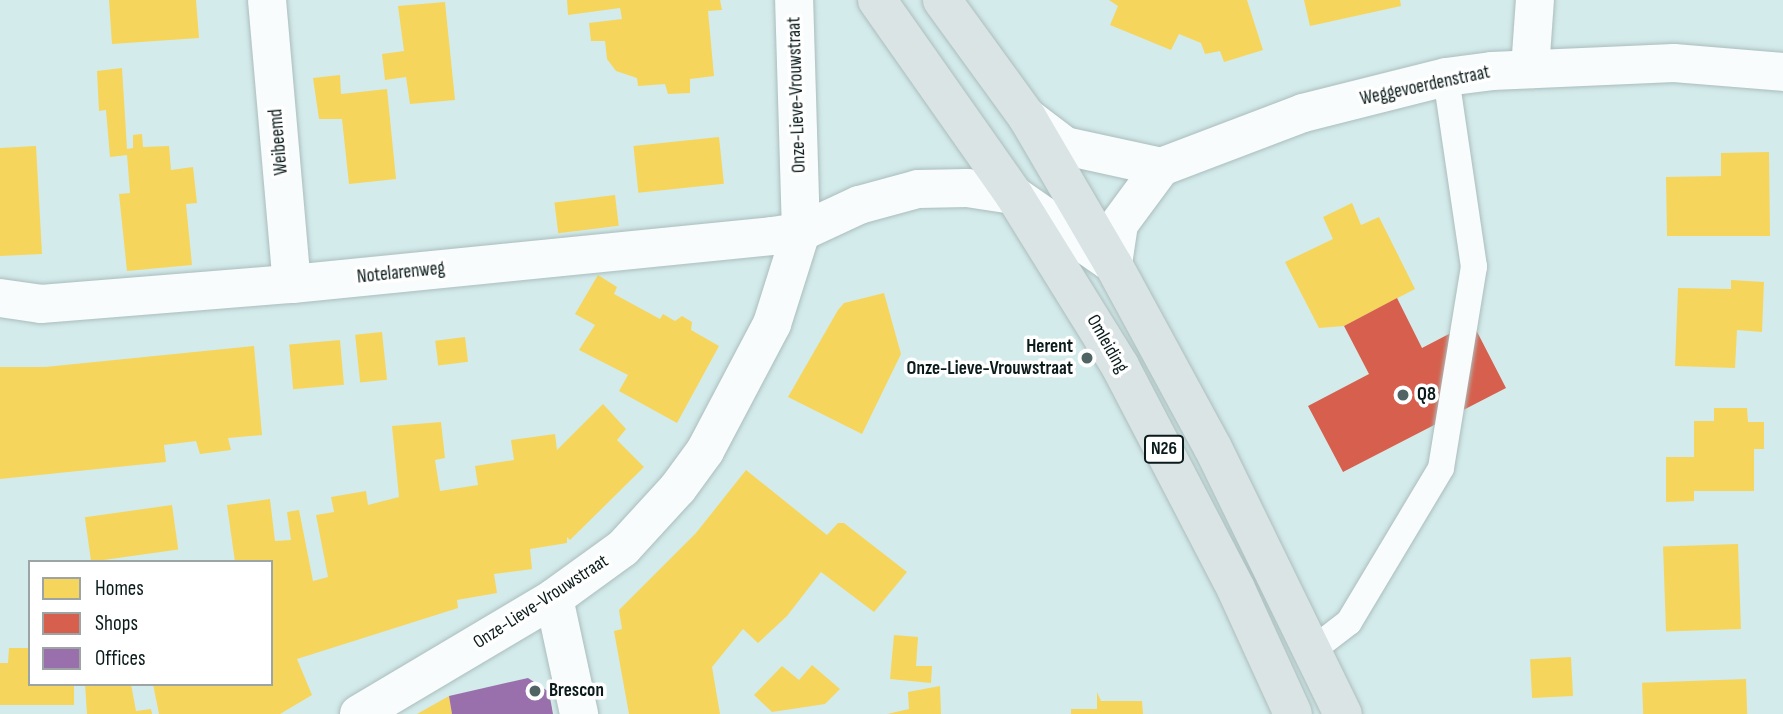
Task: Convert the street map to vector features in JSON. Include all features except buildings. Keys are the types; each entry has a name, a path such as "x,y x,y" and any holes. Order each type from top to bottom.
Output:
{"main road":[{"name":"Omleiding","path":"877,0 1014,195 1120,366 1236,589 1293,714"},
{"name":"N26","path":"942,0 1027,117 1113,264 1213,448 1314,649 1343,714"}],"street":[{"name":"Weibeemd","path":"267,0 292,284"},
{"name":"Onze-Lieve-Vrouwstraat","path":"359,714 554,598 623,548 678,488 705,451 772,324 801,232 794,0"},
{"path":"1530,69 1535,0"},
{"name":"Weggevoerdenstraat","path":"1161,167 1303,113 1446,77 1530,69 1674,63 1783,72"},
{"path":"801,232 859,205 918,189 967,188 1014,195 1113,264 1119,224 1161,167 1065,146 1027,117"},
{"name":"Notelarenweg","path":"0,298 41,304 292,284 801,232"},
{"path":"554,598 579,714"}],"lane":[{"path":"1314,649 1349,622 1441,468 1474,267 1446,77"}],"place":[{"name":"Herent Onze-Lieve-Vrouwstraat","path":"1087,358"},
{"name":"Q8","path":"1403,395"},
{"name":"Brescon","path":"535,691"}]}
